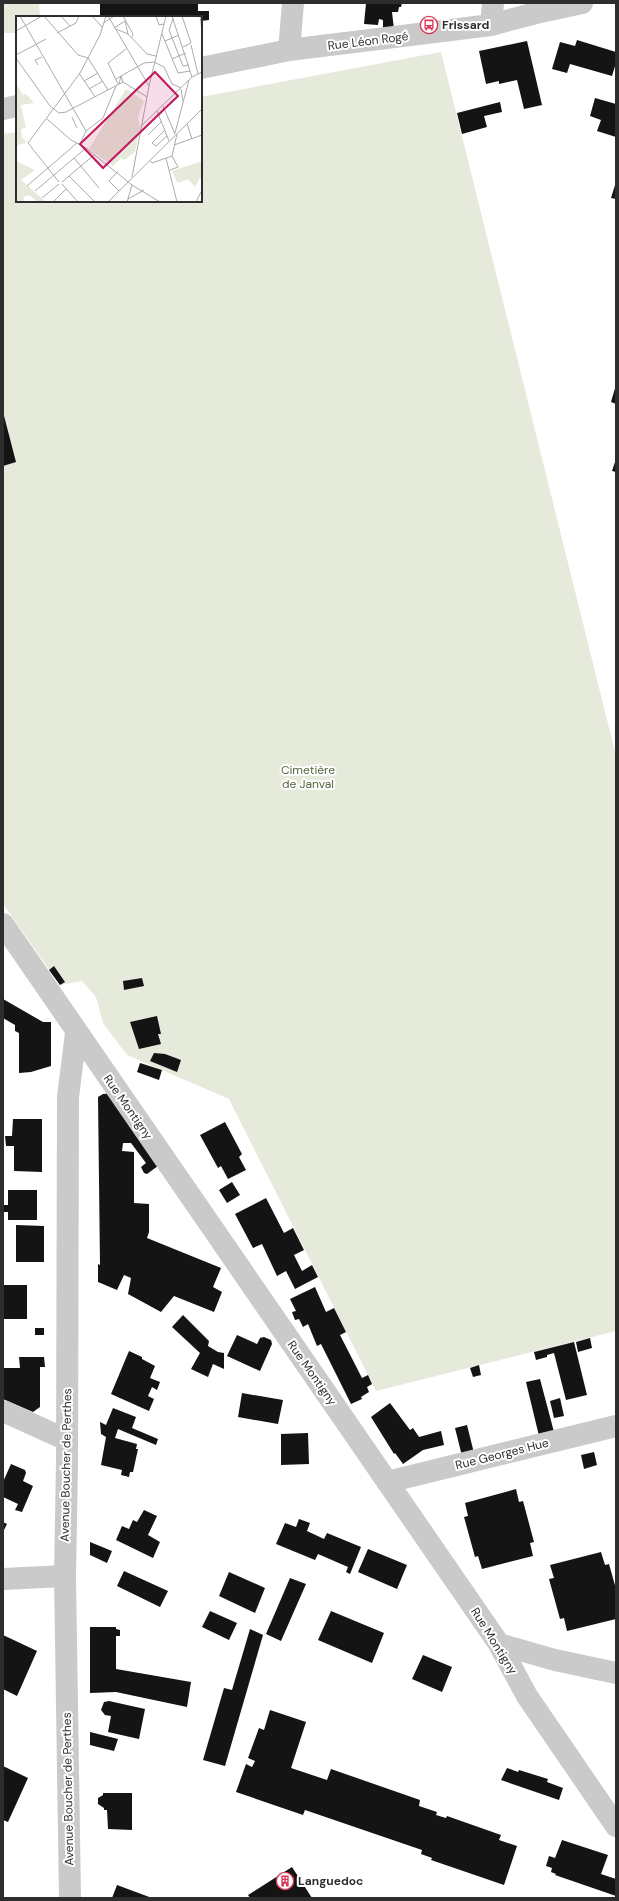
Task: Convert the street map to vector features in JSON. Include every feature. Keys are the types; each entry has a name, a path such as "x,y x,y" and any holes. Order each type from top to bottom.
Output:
{"street":[{"path":"288,50 293,3"},
{"path":"491,26 493,3"},
{"name":"Rue Léon Rogé","path":"202,68 288,50 491,26 536,13 582,3"},
{"path":"3,109 16,106"},
{"name":"Rue Montigny","path":"3,924 499,1644 527,1696 616,1826"},
{"name":"Avenue Boucher de Perthes","path":"70,1898 64,1576 67,1440 68,1097 76,1032"},
{"path":"3,1411 67,1440"},
{"name":"Rue Georges Hue","path":"387,1482 616,1426"},
{"path":"3,1579 64,1576"},
{"path":"499,1644 555,1660 616,1673"}],"green space":[{"path":"3,3 39,3 40,16 16,16 16,33 3,33"},
{"name":"Cimetière de Janval","path":"441,52 616,756 616,1331 376,1391 229,1099 127,1055 103,1023 96,997 82,981 60,985 3,904 3,134 16,132 16,202 202,202 202,97"}],"building":[{"path":"100,3 198,3 198,11 209,11 209,20 202,21 202,16 100,16"},
{"path":"366,3 402,3 398,12 392,12 394,29 383,30 383,20 379,19 378,25 364,24"},
{"path":"577,40 616,52 616,63 612,76 570,64 567,73 552,69 560,42 575,46"},
{"path":"527,41 542,105 524,109 517,80 499,84 499,81 486,84 479,51"},
{"path":"595,98 616,104 616,137 597,131 601,120 590,116"},
{"path":"500,102 502,112 484,116 487,127 462,134 457,113"},
{"path":"616,182 616,199 611,198"},
{"path":"616,385 616,404 611,402"},
{"path":"3,412 16,462 3,466"},
{"path":"616,459 616,472 612,471"},
{"path":"54,966 65,982 60,985 49,970"},
{"path":"142,978 144,986 124,990 123,981"},
{"path":"3,999 43,1022 51,1022 51,1066 31,1072 19,1073 19,1033 15,1031 15,1025 3,1018"},
{"path":"157,1016 161,1034 158,1034 161,1044 139,1049 130,1022"},
{"path":"154,1053 165,1054 181,1060 177,1072 150,1061"},
{"path":"140,1063 162,1070 159,1080 137,1072"},
{"path":"113,1093 162,1163 147,1174 144,1173 141,1167 146,1163 131,1143 123,1143 122,1151 134,1152 134,1203 149,1204 149,1232 147,1238 221,1268 213,1287 222,1292 214,1312 174,1296 161,1312 128,1294 131,1278 124,1275 117,1290 98,1282 98,1264 100,1265 98,1097 103,1094"},
{"path":"13,1119 42,1119 42,1172 14,1171 14,1146 6,1146 5,1136 12,1136"},
{"path":"225,1122 242,1154 239,1157 246,1170 228,1179 221,1166 218,1168 200,1135"},
{"path":"232,1182 240,1195 227,1203 219,1190"},
{"path":"8,1190 37,1190 37,1220 8,1220 8,1212 3,1212 3,1205 8,1205"},
{"path":"266,1198 284,1233 293,1228 304,1250 294,1255 302,1271 312,1265 318,1277 295,1289 286,1271 277,1276 262,1244 253,1248 235,1214"},
{"path":"16,1225 44,1226 44,1262 16,1262"},
{"path":"3,1285 27,1285 27,1319 3,1319"},
{"path":"315,1287 326,1312 334,1308 346,1332 340,1335 362,1378 368,1375 372,1384 367,1387 369,1392 361,1397 362,1399 351,1404 321,1344 317,1346 308,1324 303,1327 299,1319 295,1320 292,1312 296,1311 290,1299"},
{"path":"183,1315 209,1341 208,1346 218,1352 224,1353 224,1369 213,1364 208,1377 191,1369 200,1353 172,1327"},
{"path":"35,1328 44,1328 44,1335 35,1335"},
{"path":"237,1335 257,1344 260,1338 264,1337 271,1340 272,1344 260,1371 227,1356"},
{"path":"590,1338 592,1348 578,1352 576,1342"},
{"path":"574,1342 587,1395 566,1400 554,1353 536,1360 534,1352"},
{"path":"129,1351 142,1357 142,1359 155,1366 150,1378 160,1382 157,1390 152,1387 148,1396 154,1399 149,1411 111,1394"},
{"path":"19,1357 44,1357 45,1367 40,1367 40,1407 33,1412 3,1399 3,1368 20,1368"},
{"path":"479,1365 481,1375 473,1377 470,1368"},
{"path":"540,1379 554,1432 539,1436 526,1382"},
{"path":"242,1393 283,1400 278,1424 238,1417"},
{"path":"560,1398 564,1416 554,1418 550,1401"},
{"path":"390,1403 410,1430 413,1428 419,1437 441,1431 444,1445 423,1450 403,1464 395,1453 394,1454 371,1417"},
{"path":"113,1408 136,1417 132,1428 158,1439 156,1445 118,1429 115,1438 137,1444 136,1449 138,1449 133,1472 130,1472 129,1477 121,1475 122,1470 101,1465 106,1437 101,1434 100,1422 106,1425"},
{"path":"467,1425 474,1453 462,1456 455,1428"},
{"path":"308,1433 309,1464 281,1465 281,1434"},
{"path":"594,1452 597,1465 584,1469 581,1455"},
{"path":"11,1464 25,1470 26,1473 23,1481 33,1486 22,1512 15,1510 18,1504 3,1497 3,1482"},
{"path":"516,1489 519,1502 523,1501 534,1542 530,1543 533,1556 482,1569 478,1556 475,1557 464,1517 468,1516 465,1503"},
{"path":"144,1510 157,1516 148,1535 160,1542 153,1558 116,1540 122,1526 129,1529 133,1520 137,1522"},
{"path":"299,1519 310,1523 307,1531 324,1539 327,1533 361,1547 350,1574 346,1572 348,1567 318,1554 315,1560 276,1544 285,1523 296,1527"},
{"path":"3,1522 7,1524 3,1532"},
{"path":"90,1542 112,1551 107,1563 90,1555"},
{"path":"368,1549 407,1565 397,1589 358,1572"},
{"path":"601,1552 605,1565 609,1564 616,1589 616,1619 567,1631 564,1618 560,1619 549,1579 554,1578 550,1565"},
{"path":"124,1571 168,1591 160,1607 117,1586"},
{"path":"229,1572 265,1588 255,1613 219,1596"},
{"path":"290,1578 306,1584 281,1641 266,1634"},
{"path":"210,1611 237,1623 229,1640 202,1627"},
{"path":"331,1611 384,1633 372,1663 318,1640"},
{"path":"90,1627 116,1627 116,1629 120,1630 120,1636 116,1636 116,1669 191,1682 187,1707 116,1692 90,1693"},
{"path":"250,1629 263,1635 225,1766 203,1760 224,1688 232,1690"},
{"path":"3,1635 37,1651 17,1696 3,1689"},
{"path":"423,1655 452,1667 442,1692 412,1679"},
{"path":"109,1701 145,1709 139,1739 108,1732 111,1716 105,1715 101,1710 104,1702"},
{"path":"270,1710 306,1722 291,1768 327,1780 331,1769 420,1800 419,1806 437,1812 436,1815 446,1818 447,1816 501,1835 499,1840 517,1846 504,1885 431,1860 432,1858 421,1854 422,1850 305,1810 303,1815 236,1792 246,1764 252,1767 255,1761 248,1758 259,1728 264,1730"},
{"path":"90,1732 118,1739 114,1751 90,1745"},
{"path":"3,1766 28,1778 8,1822 3,1820"},
{"path":"507,1768 548,1779 547,1782 563,1788 559,1800 501,1780"},
{"path":"103,1793 132,1793 132,1830 108,1829 107,1810 104,1810 104,1808 98,1804 98,1798 103,1795"},
{"path":"562,1840 608,1855 601,1874 616,1879 616,1896 555,1875 556,1874 551,1872 552,1868 546,1866 549,1856 555,1858"},
{"name":"Languedoc","path":"292,1867 312,1898 250,1898 248,1895"},
{"path":"117,1885 152,1898 112,1898"}],"place":[{"name":"Frissard","path":"429,25"},
{"name":"Languedoc","path":"285,1881"}]}
